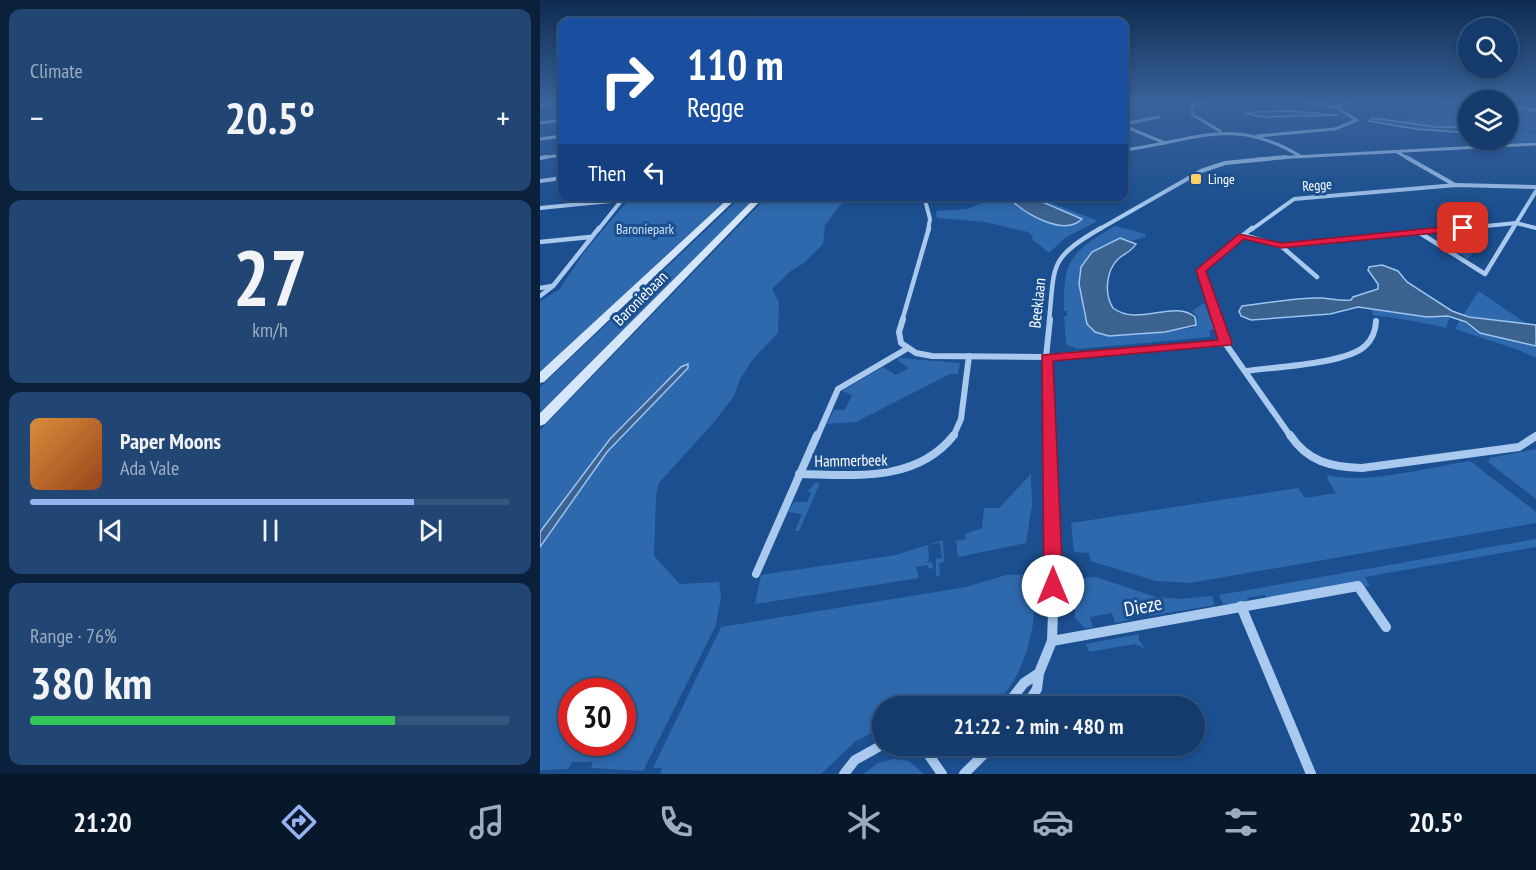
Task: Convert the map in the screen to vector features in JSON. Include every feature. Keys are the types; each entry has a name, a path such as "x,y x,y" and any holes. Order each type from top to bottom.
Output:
{"main road":[{"name":"Baroniebaan","path":"540,379 731,201"},
{"name":"Baroniebaan","path":"540,421 757,201"}],"street":[{"path":"1154,138 1165,143"},
{"path":"1128,149 1187,138"},
{"path":"1262,138 1286,146 1301,156"},
{"name":"Beeklaan","path":"1032,696 1037,689 1039,673 1052,641 1054,568 1046,357 1054,273 1058,260 1070,246 1207,168 1236,161 1536,144"},
{"path":"1397,152 1456,185"},
{"path":"540,158 558,156"},
{"path":"540,181 558,179"},
{"name":"Regge","path":"1536,189 1456,185 1294,199 1201,270 1225,343 1297,446 1314,460 1338,467 1362,468 1519,447 1536,435"},
{"path":"1419,232 1485,274 1536,189"},
{"path":"540,208 593,201"},
{"path":"540,296 553,286 620,201"},
{"path":"925,201 930,219 928,232 899,332 901,343 916,352 932,356 1046,357 1225,343"},
{"path":"1243,236 1281,246 1516,223 1536,228"},
{"path":"540,242 590,237"},
{"path":"1281,246 1317,277"},
{"path":"540,288 553,286"},
{"path":"1246,370 1338,357 1363,349 1377,328 1376,321"},
{"name":"Hammerbeek","path":"756,574 838,389 908,348"},
{"name":"Hammerbeek","path":"799,474 894,474 920,465 943,448 957,433 969,356"},
{"name":"Dieze","path":"1052,641 1358,586 1386,627"},
{"path":"1241,606 1311,774"},
{"name":"Beeklaan","path":"1014,696 1024,683 1039,673"},
{"path":"844,774 855,760 872,751"},
{"path":"929,756 942,774"},
{"path":"964,774 982,756"}],"green space":[{"path":"1518,138 1536,138 1536,141 1518,143"},
{"name":"Baroniepark","path":"628,201 728,201 540,372 540,301 559,290 585,251"},
{"path":"737,201 753,201 540,412 540,387"},
{"path":"763,201 843,201 825,225 823,244 772,289 779,303 778,333 753,359 740,379 734,396 715,421 659,483 656,496 654,556 680,584 719,582 721,597 716,625 643,771 591,768 593,762 572,762 568,769 540,772 540,547 607,452 688,365 681,367 610,439 540,532 540,430"},
{"path":"986,201 1015,201 1023,210 1054,223 1075,223 1082,219 1040,201 1047,201 1098,221 1065,238 1049,253 1032,239 1033,236 1028,232 985,222 937,218 936,211 967,209"},
{"path":"1115,226 1146,234 1145,237 1132,241 1126,239 1092,252 1081,267 1083,312 1095,332 1118,336 1192,328 1196,325 1195,317 1199,318 1192,311 1204,303 1214,329 1210,330 1210,337 1078,349 1066,345 1064,316 1067,316 1067,311 1064,311 1064,293 1068,268 1079,251"},
{"path":"1481,230 1488,232 1468,259 1453,249 1460,248 1441,236"},
{"path":"1480,292 1530,326 1463,315"},
{"path":"1372,309 1427,317 1450,317 1446,328 1373,315"},
{"path":"1460,320 1480,333 1536,346 1536,358 1455,329"},
{"path":"899,358 960,363 958,374 950,374 856,422 826,424 834,410 845,410 852,395 842,391 883,367 896,375 909,368 897,360"},
{"path":"1536,449 1536,499 1488,462 1490,458"},
{"path":"1470,461 1536,512 1536,523 1190,583 1156,581 1091,561 1089,553 1074,552 1071,523 1298,488 1305,498 1336,493 1327,478 1328,475 1343,478 1379,477"},
{"path":"1031,474 1032,505 1026,543 958,557 956,541 966,539 965,534 982,528 984,508 999,508"},
{"path":"815,483 820,483 799,531 795,531 802,514 788,512 794,502 807,502 811,492 807,492"},
{"path":"1536,539 1536,547 1365,577 1370,586 1269,601 1265,595 1247,598 1249,604 1223,604 1219,595"},
{"path":"943,540 944,562 939,563 940,575 936,576 936,559 942,558 940,543 928,545 929,560 926,563 932,562 933,568 929,569 928,565 916,567 919,578 755,604 761,575 896,555"},
{"path":"1029,574 1036,583 1034,617 1027,649 1015,679 1003,696 872,696 872,733 856,741 821,774 660,774 662,768 653,768 721,627 966,587 1006,575"},
{"path":"1096,577 1156,597 1180,599 1212,596 1215,605 1150,616 1147,607 1126,611 1129,620 1115,623 1112,613 1090,617 1093,627 1085,628 1075,618 1075,578"},
{"path":"1139,634 1139,640 1145,649 1135,644 1089,652 1086,644"},
{"path":"894,759 909,761 924,774 863,774 878,763"}],"shaded area":[{"path":"1012,201 1040,201 1082,219 1074,224 1056,225 1035,217"},
{"path":"1120,238 1136,244 1118,259 1111,270 1107,290 1113,308 1133,315 1166,311 1186,312 1195,317 1196,325 1165,332 1109,336 1095,332 1087,324 1079,284 1081,267 1092,252"},
{"path":"1382,265 1398,271 1407,282 1452,311 1469,317 1536,325 1536,346 1480,333 1466,322 1448,316 1427,317 1358,307 1330,314 1251,320 1241,316 1239,311 1242,306 1292,299 1351,300 1353,297 1378,289 1378,284 1368,270 1369,267"},
{"path":"688,364 688,368 607,452 540,547 540,532 610,439 681,367"}],"place":[{"name":"Linge","path":"1196,179"}],"route":[{"path":"1053,586 1046,357 1225,343 1201,270 1243,236 1270,245 1281,246 1463,228"}]}
